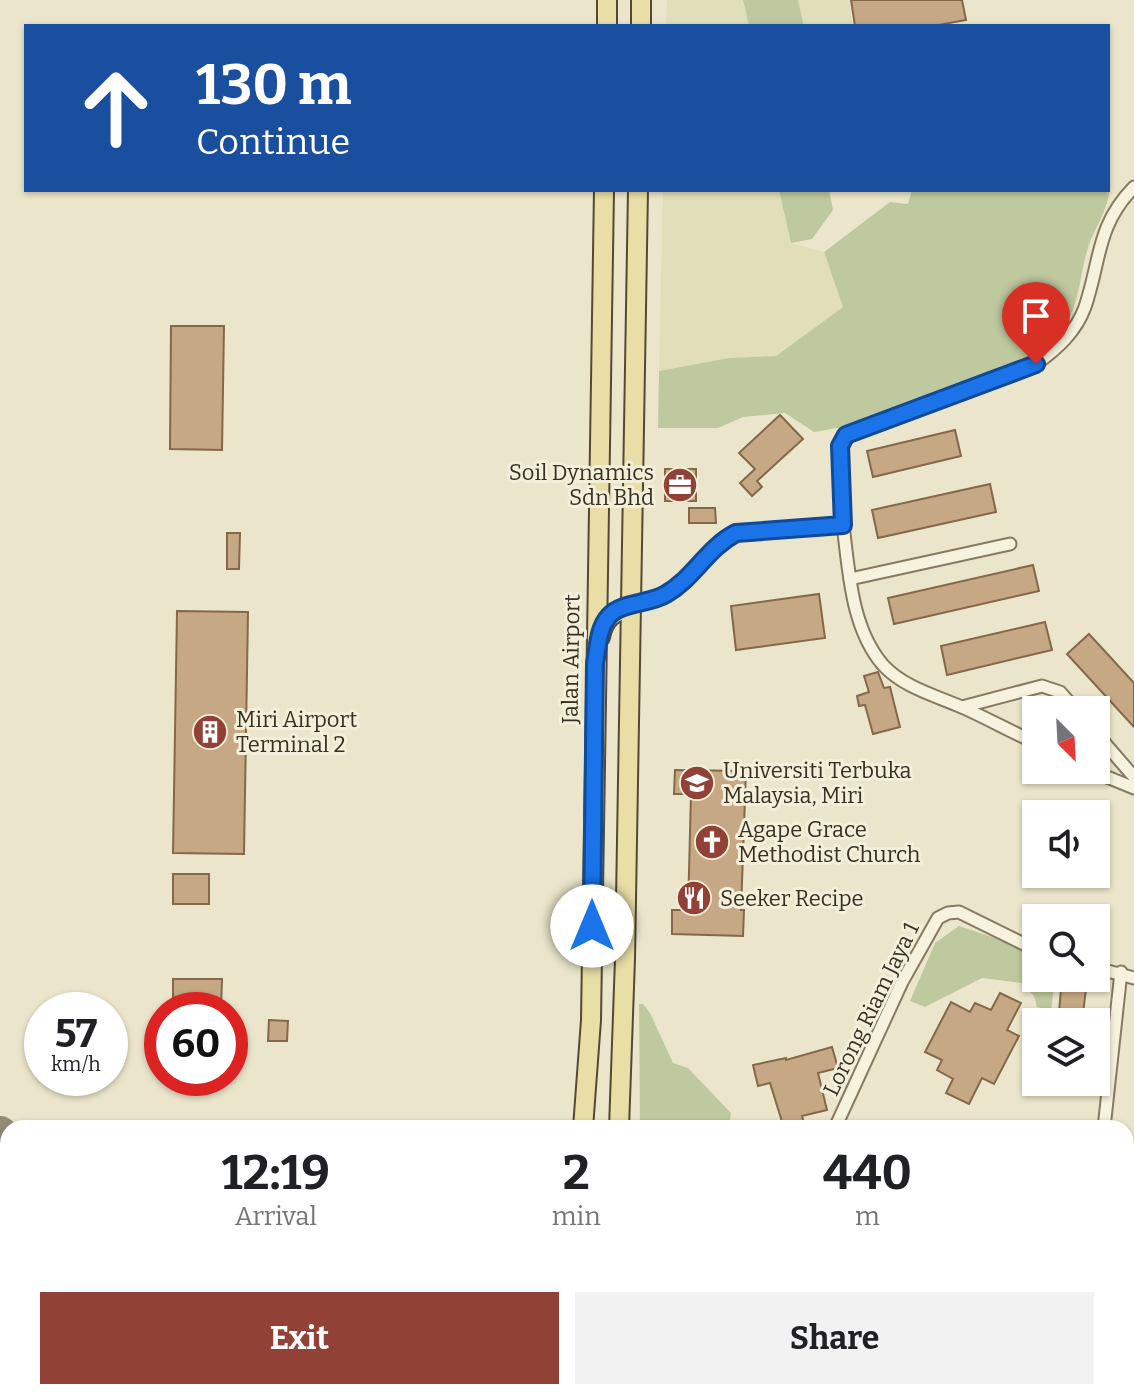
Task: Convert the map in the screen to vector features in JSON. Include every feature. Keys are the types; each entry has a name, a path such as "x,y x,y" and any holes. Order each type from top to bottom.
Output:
{"main road":[{"path":"607,0 607,24"},
{"path":"641,0 641,24"},
{"name":"Jalan Airport","path":"584,1120 591,1020 604,192"},
{"path":"619,1120 632,606 638,192"},
{"path":"595,663 602,627 611,613 632,606"}],"street":[{"path":"1022,736 923,692 894,675 873,651 857,612 850,579 843,525 840,446 846,435 1036,364 1056,350 1084,310 1103,234 1114,212 1134,187"},
{"path":"632,606 669,593 686,580 721,541 736,533 843,525"},
{"path":"850,579 1010,544"},
{"path":"962,707 1042,686 1064,696"},
{"path":"1110,749 1134,777"},
{"path":"1110,778 1134,788"},
{"name":"Lorong Riam Jaya 1","path":"839,1120 902,982 938,918 959,912 1022,943"},
{"path":"1110,970 1134,978"},
{"path":"1105,1120 1121,972"}],"green space":[{"path":"667,0 743,0 749,24 666,24"},
{"path":"743,0 798,0 804,24 749,24"},
{"path":"798,0 849,0 851,24 804,24"},
{"path":"663,192 779,192 791,243 824,252 843,307 776,356 729,358 659,371"},
{"path":"779,192 829,192 833,210 812,239 791,243"},
{"path":"911,192 1109,192 1088,248 1067,323 1042,352 1031,359 913,406 834,429 814,432 785,413 743,417 718,428 658,428 659,371 729,358 776,356 843,307 824,252 890,202 908,204"},
{"path":"959,926 1010,943 1022,950 1022,983 982,978 925,1007 910,1001 935,943"},
{"path":"1030,992 1053,992 1051,1008 1037,1007"},
{"path":"639,1004 643,1004 673,1063 688,1068 731,1113 730,1120 640,1120"}],"building":[{"path":"851,0 962,0 966,20 944,24 855,24"},
{"path":"171,326 224,326 222,450 170,449"},
{"path":"780,415 803,439 757,481 762,487 752,496 740,483 755,469 739,453"},
{"path":"955,430 961,456 873,477 867,451"},
{"name":"Soil Dynamics Sdn Bhd","path":"665,469 696,469 696,501 665,501"},
{"path":"990,484 996,512 878,538 872,510"},
{"path":"689,508 715,508 716,523 689,523"},
{"path":"227,533 240,533 239,569 227,569"},
{"path":"1033,565 1039,591 894,624 888,598"},
{"path":"819,594 825,638 736,650 731,606"},
{"name":"Miri Airport Terminal 2","path":"177,611 248,612 244,854 173,853"},
{"path":"1045,622 1052,650 947,675 941,646"},
{"path":"1089,634 1134,683 1134,727 1110,701 1110,696 1106,696 1067,654"},
{"path":"878,672 884,688 890,687 900,727 873,734 865,705 859,706 857,696 869,692 864,676"},
{"path":"675,770 746,771 741,910 744,910 743,936 672,934 672,910 688,910 691,794 674,794"},
{"path":"173,874 209,874 209,904 173,904"},
{"path":"173,979 222,979 222,992 173,992"},
{"path":"1061,992 1086,992 1084,1008 1059,1008"},
{"path":"1000,993 1021,1003 1007,1030 1019,1036 994,1084 982,1078 969,1104 946,1093 953,1079 937,1070 942,1060 925,1052 951,1002 970,1012 975,1003 991,1010"},
{"path":"269,1020 288,1021 287,1041 268,1041"},
{"path":"832,1047 838,1068 818,1073 827,1110 802,1116 803,1120 782,1120 770,1083 758,1086 753,1065 786,1060"}],"place":[{"name":"Soil Dynamics Sdn Bhd","path":"680,485"},
{"name":"Miri Airport Terminal 2","path":"210,732"},
{"name":"Universiti Terbuka Malaysia, Miri","path":"697,783"},
{"name":"Agape Grace Methodist Church","path":"712,842"},
{"name":"Seeker Recipe","path":"694,898"}],"route":[{"path":"592,926 595,663 602,627 611,613 669,593 686,580 721,541 736,533 843,525 840,446 846,435 904,416 1036,364"}]}
